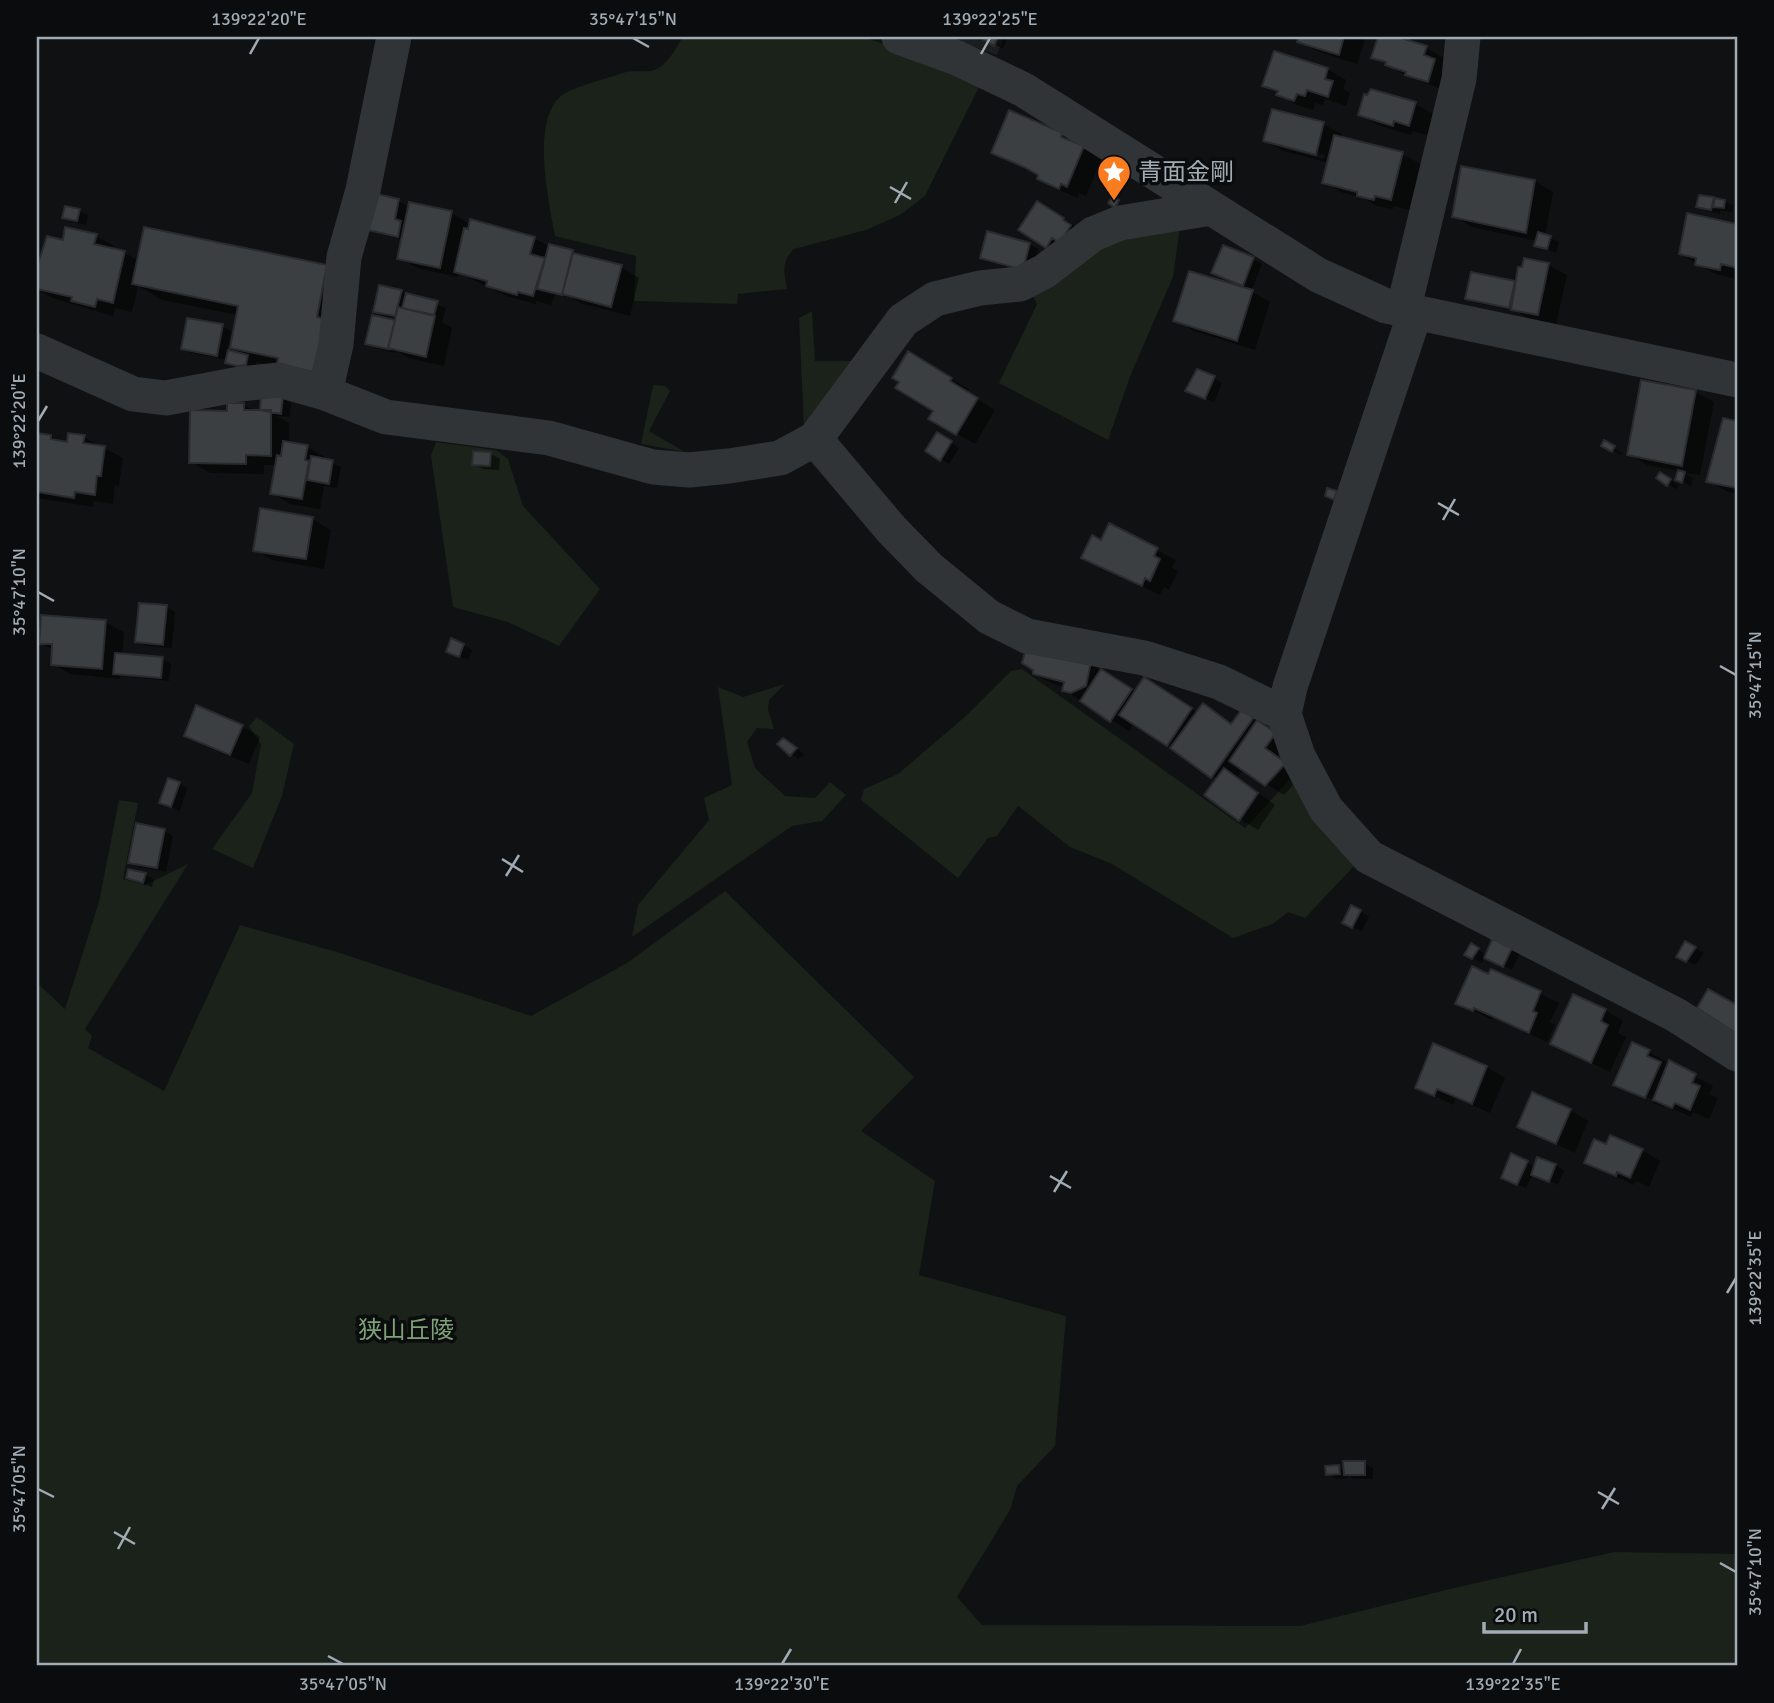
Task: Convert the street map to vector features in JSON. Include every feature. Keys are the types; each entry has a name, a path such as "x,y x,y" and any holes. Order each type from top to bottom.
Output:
{"street":[{"path":"325,393 336,344 344,257 363,190 394,37"},
{"path":"899,37 957,58 1024,90 1318,275 1386,306 1737,380"},
{"path":"1463,37 1459,79 1409,312 1290,687 1284,714 1298,756 1326,809 1369,857 1676,1015 1737,1054"},
{"path":"37,351 133,394 166,398 240,384 279,380 325,393 386,417 549,438 653,467 689,471 780,458 815,439 903,320 935,299 980,288 1020,284 1045,271 1093,234 1120,223 1211,208"},
{"path":"815,439 910,549 989,617 1027,636 1144,658 1219,682 1284,714"}],"shaded area":[{"path":"945,37 1004,37 997,55"}],"green space":[{"path":"683,37 863,37 929,59 981,83 925,196 900,215 866,230 794,249 785,263 787,289 738,294 737,304 634,301 636,256 555,236 544,162 547,123 552,107 562,95 623,73 650,71 661,67"},
{"path":"1180,226 1173,277 1131,374 1108,440 999,383 1037,304 1032,295 1104,242"},
{"path":"812,311 815,361 862,361 804,428 799,318"},
{"path":"653,385 665,386 670,391 649,431 685,452 641,444"},
{"path":"436,442 496,450 508,459 523,506 600,589 559,646 508,622 453,607 431,456"},
{"path":"1022,669 1245,828 1293,776 1355,865 1305,918 1288,912 1273,924 1233,938 1112,864 1070,847 1018,806 997,836 988,838 958,878 861,800 864,789 898,774 967,715 1011,671"},
{"path":"785,684 769,700 768,710 774,729 757,728 747,742 755,768 785,796 815,798 830,782 846,795 822,821 792,826 632,937 638,905 709,820 704,798 732,785 718,687 743,697"},
{"path":"257,717 294,744 282,796 253,868 212,849 252,793 261,744 249,726"},
{"name":"狭山丘陵","path":"119,800 138,803 123,879 145,885 188,864 85,1029 92,1036 88,1048 164,1091 240,925 337,952 531,1016 627,963 725,891 914,1077 861,1131 935,1181 919,1275 1066,1316 1055,1446 1017,1486 1010,1510 957,1597 982,1625 1300,1626 1614,1552 1737,1554 1737,1666 37,1666 37,983 65,1009 99,902"}],"building":[{"path":"985,37 998,37 994,46 983,40"},
{"path":"1292,37 1344,37 1339,55 1297,42 1298,39"},
{"path":"1378,37 1398,37 1427,46 1424,55 1435,59 1428,82 1405,75 1406,72 1385,65 1386,62 1371,58"},
{"path":"1274,51 1328,68 1325,79 1333,81 1328,97 1307,90 1305,96 1297,94 1294,101 1276,95 1278,91 1262,86"},
{"path":"1371,89 1416,102 1409,126 1394,121 1393,126 1358,115 1364,94 1367,95"},
{"path":"1272,109 1324,122 1316,155 1263,141"},
{"path":"1009,110 1063,133 1061,137 1084,146 1067,187 1061,184 1059,189 1037,179 1038,175 1024,167 991,153"},
{"path":"1334,135 1403,152 1391,200 1375,196 1374,200 1357,196 1357,192 1322,183"},
{"path":"1461,166 1535,180 1526,233 1452,217"},
{"path":"376,194 399,199 395,219 401,221 398,237 368,230"},
{"path":"1699,195 1714,197 1711,210 1696,207"},
{"path":"1113,196 1119,200 1115,208 1108,203"},
{"path":"1715,198 1725,200 1724,208 1713,207"},
{"path":"1037,201 1071,225 1060,243 1052,238 1046,248 1018,230"},
{"path":"409,202 452,211 440,268 397,259"},
{"path":"65,206 80,209 77,221 62,218"},
{"path":"1687,213 1737,224 1737,268 1721,264 1720,270 1695,265 1696,258 1679,254"},
{"path":"470,219 535,237 530,254 545,258 533,296 518,292 517,295 486,286 487,281 454,272 464,228 468,229"},
{"path":"65,227 97,234 94,244 125,251 113,303 97,299 95,307 71,301 72,297 37,289 37,267 47,236 63,240"},
{"path":"144,227 327,265 317,317 325,319 315,372 277,365 278,358 230,348 238,306 132,284"},
{"path":"987,231 1030,243 1024,266 1020,269 980,258"},
{"path":"1538,232 1551,236 1547,249 1534,246"},
{"path":"549,244 573,250 562,295 537,289"},
{"path":"1223,245 1254,257 1243,286 1211,273"},
{"path":"573,253 622,265 611,307 562,294"},
{"path":"1524,258 1549,263 1538,315 1511,310 1518,267 1522,267"},
{"path":"1189,271 1253,290 1237,341 1173,321"},
{"path":"1471,272 1515,281 1509,308 1465,299"},
{"path":"379,285 402,290 395,316 373,312"},
{"path":"406,293 438,301 434,315 402,308"},
{"path":"398,307 435,316 426,357 388,348"},
{"path":"372,315 395,320 388,349 365,344"},
{"path":"187,318 223,324 217,356 181,349"},
{"path":"228,350 248,355 246,365 225,363"},
{"path":"908,351 952,378 950,381 978,398 956,435 928,419 933,411 895,388 899,382 892,378"},
{"path":"1197,369 1215,376 1205,399 1185,391"},
{"path":"1641,380 1696,390 1682,466 1627,455"},
{"path":"261,394 283,397 281,414 260,410"},
{"path":"227,403 244,403 244,410 271,410 271,456 246,455 246,464 189,463 190,410 227,411"},
{"path":"1723,418 1737,421 1737,488 1706,482"},
{"path":"937,432 952,441 940,461 925,451"},
{"path":"37,433 51,435 51,439 67,442 68,433 85,435 83,443 105,446 95,495 75,492 74,498 37,492"},
{"path":"1604,440 1615,446 1612,452 1601,446"},
{"path":"283,441 308,445 305,460 309,461 302,499 270,494 277,455 281,456"},
{"path":"473,451 491,452 490,466 472,465"},
{"path":"311,456 333,460 329,484 307,480"},
{"path":"1678,470 1685,472 1682,483 1675,480"},
{"path":"1660,472 1671,479 1667,486 1656,478"},
{"path":"1327,488 1337,491 1334,500 1325,496"},
{"path":"260,508 313,517 306,559 253,551"},
{"path":"1109,523 1158,548 1154,556 1160,559 1150,581 1145,578 1142,586 1081,558 1092,535 1101,540"},
{"path":"139,603 167,605 163,645 135,642"},
{"path":"41,615 106,620 102,669 51,665 52,644 39,644"},
{"path":"451,638 464,644 459,657 446,652"},
{"path":"1026,648 1091,662 1086,686 1071,693 1062,691 1064,682 1033,674 1033,670 1022,663"},
{"path":"115,653 163,657 161,678 113,674"},
{"path":"1101,669 1132,689 1110,722 1080,701"},
{"path":"1144,677 1192,708 1167,746 1119,715"},
{"path":"1203,703 1231,724 1242,709 1254,717 1211,778 1170,748"},
{"path":"196,705 243,725 230,755 184,736"},
{"path":"1257,720 1276,733 1265,748 1286,763 1265,786 1229,761"},
{"path":"783,738 797,748 790,756 777,744"},
{"path":"1224,768 1258,793 1239,821 1204,795"},
{"path":"168,778 180,782 171,807 159,803"},
{"path":"136,823 165,829 157,868 128,863"},
{"path":"128,869 146,873 143,883 126,878"},
{"path":"1351,905 1361,910 1352,928 1342,923"},
{"path":"1493,937 1513,946 1503,967 1484,958"},
{"path":"1685,941 1696,947 1686,962 1676,957"},
{"path":"1471,943 1479,948 1472,959 1464,955"},
{"path":"1472,966 1488,974 1491,969 1541,991 1533,1011 1537,1013 1529,1033 1474,1008 1473,1011 1455,1004"},
{"path":"1708,989 1737,1005 1737,1034 1697,1008"},
{"path":"1573,994 1606,1009 1601,1021 1608,1025 1591,1063 1550,1044"},
{"path":"1632,1042 1650,1050 1647,1056 1661,1062 1645,1098 1613,1085"},
{"path":"1433,1043 1487,1066 1472,1104 1437,1089 1434,1096 1415,1088"},
{"path":"1669,1060 1696,1074 1692,1083 1700,1086 1690,1110 1675,1103 1672,1108 1653,1100"},
{"path":"1532,1092 1571,1109 1556,1144 1517,1127"},
{"path":"1610,1135 1643,1149 1630,1178 1617,1172 1616,1176 1584,1163 1594,1139 1606,1144"},
{"path":"1511,1153 1528,1161 1517,1185 1501,1178"},
{"path":"1537,1157 1556,1164 1549,1182 1531,1175"},
{"path":"1343,1461 1365,1461 1365,1475 1344,1475"},
{"path":"1339,1465 1340,1474 1326,1475 1325,1466"}],"place":[{"name":"青面金剛","path":"1114,202"}]}
